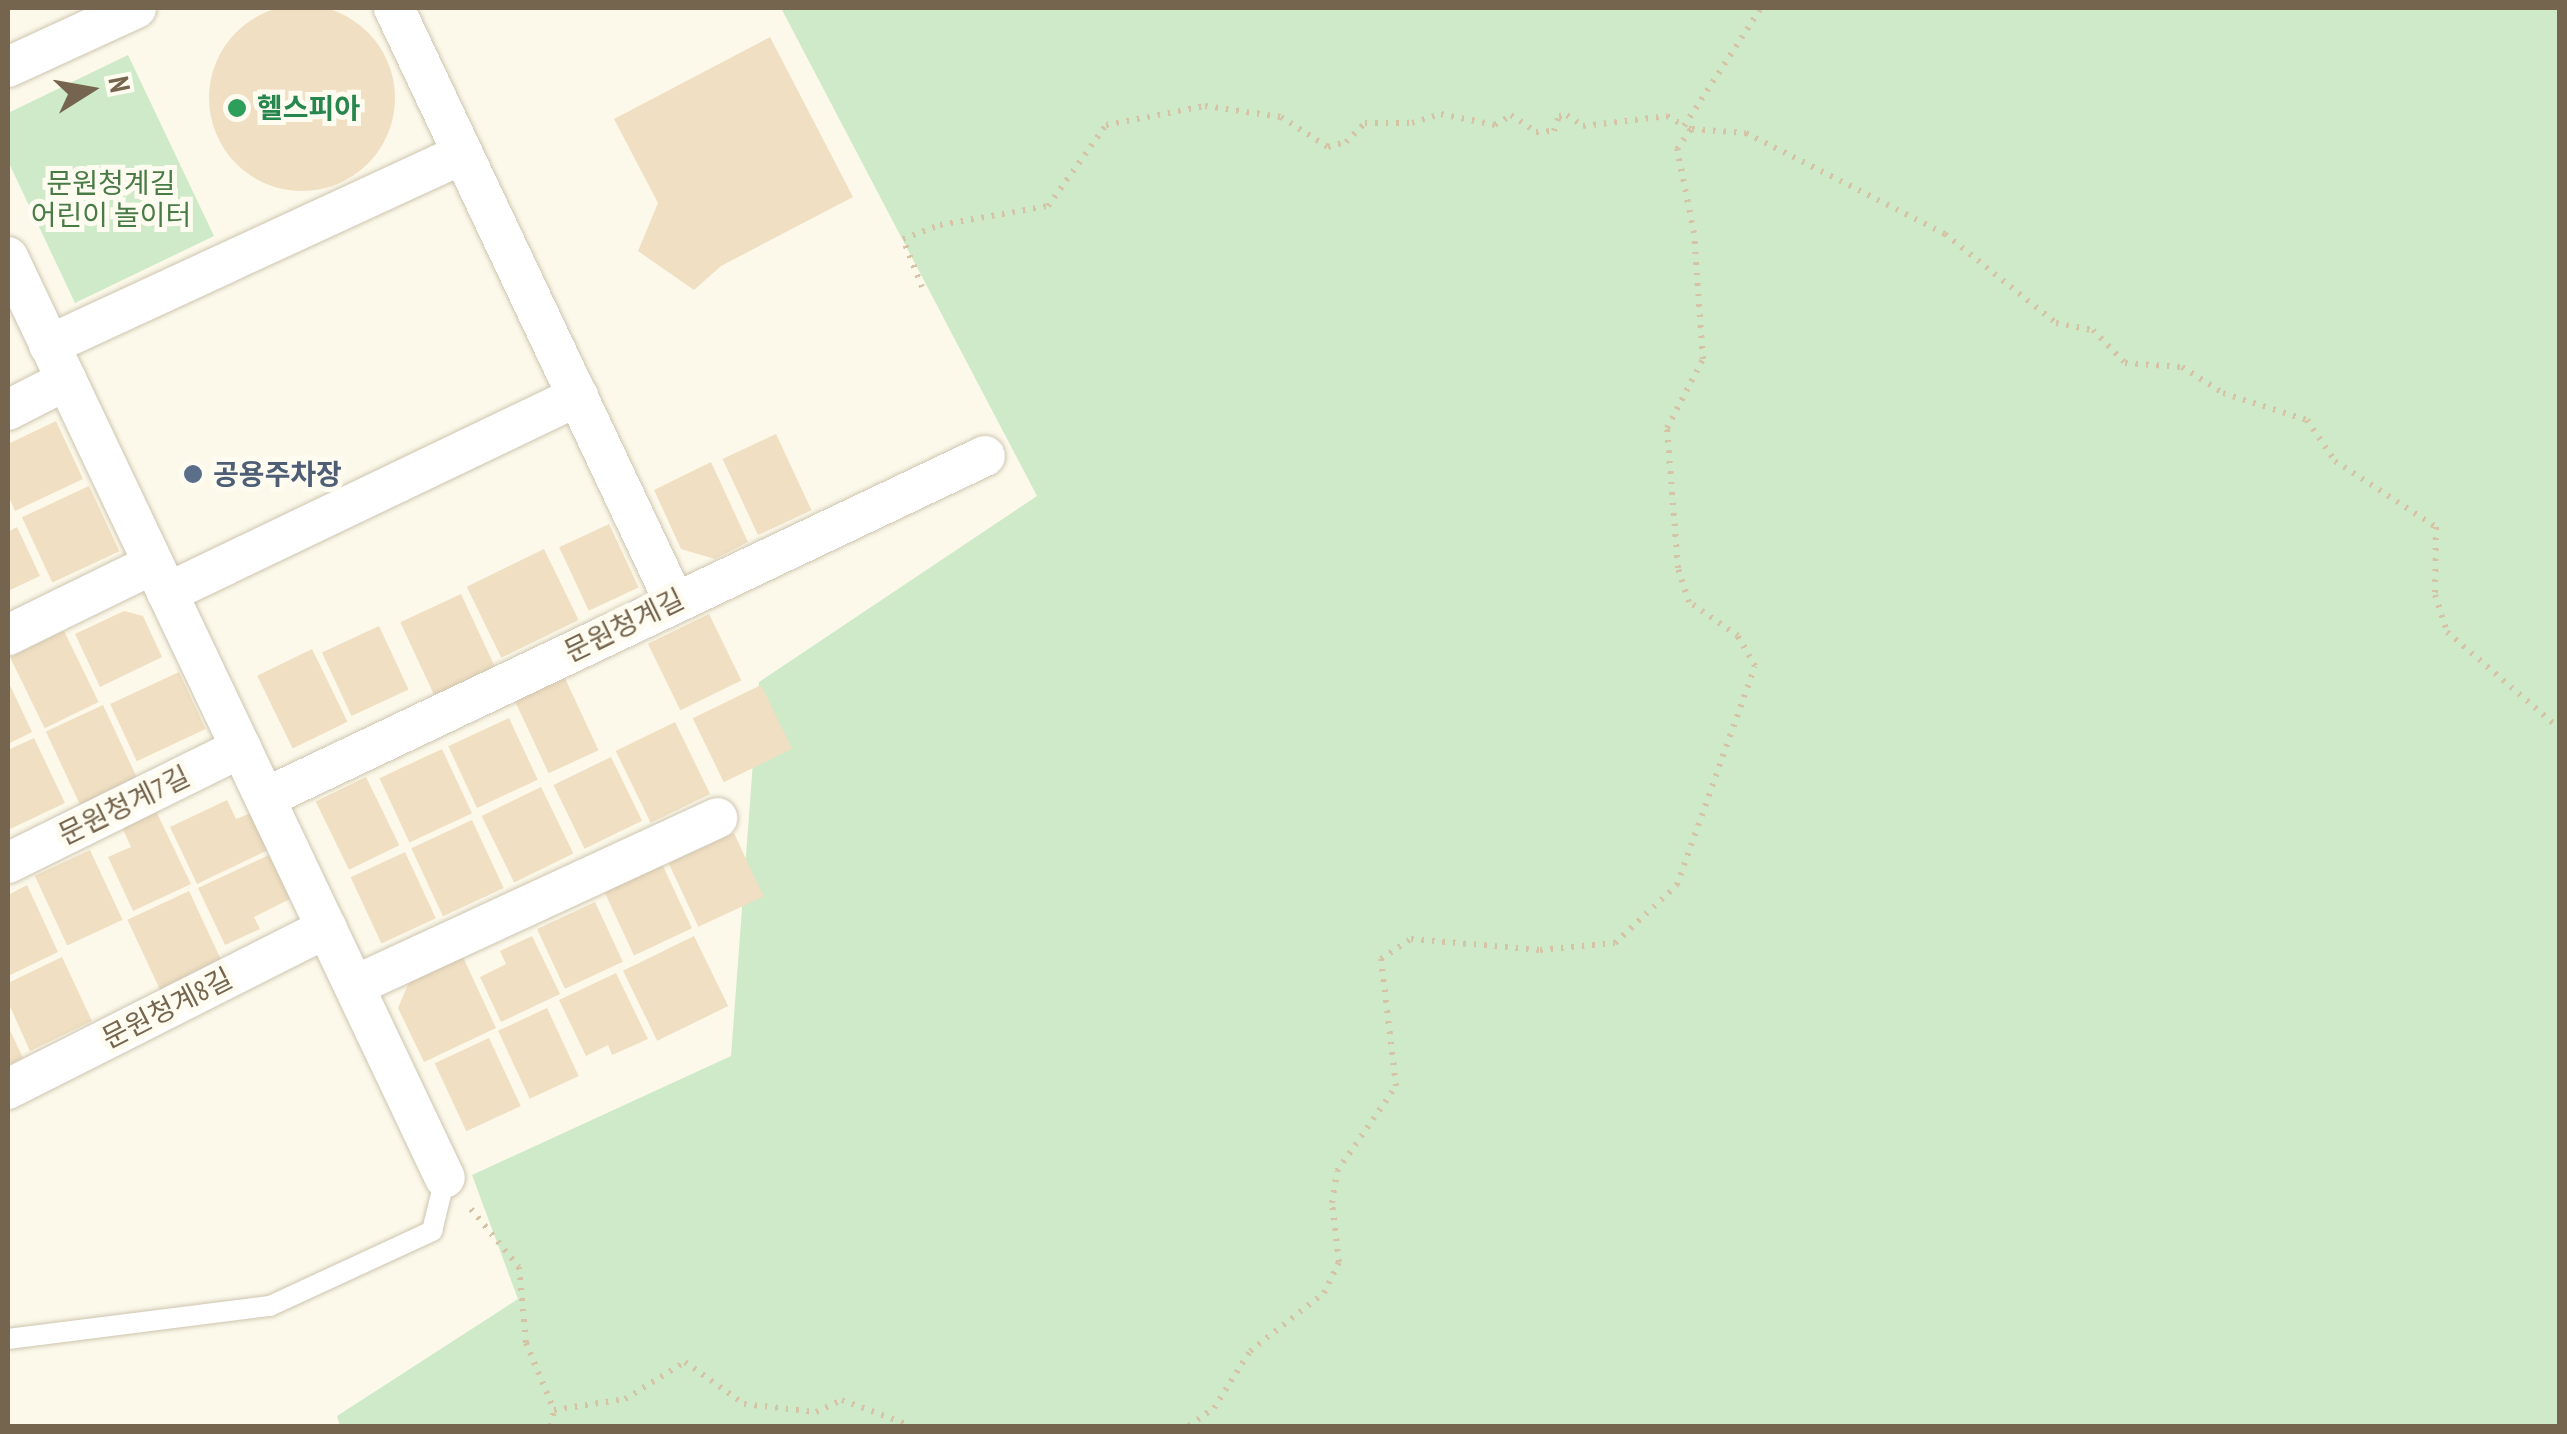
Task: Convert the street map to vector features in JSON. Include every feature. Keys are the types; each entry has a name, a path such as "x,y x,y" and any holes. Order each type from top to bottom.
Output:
{"street":[{"path":"8,66 136,8"},
{"path":"394,8 674,601"},
{"path":"49,344 464,154"},
{"path":"8,257 445,1178"},
{"path":"8,410 67,380"},
{"path":"8,635 160,579 578,396"},
{"name":"문원청계길","path":"265,798 985,456"},
{"name":"문원청계7길","path":"8,863 241,748"},
{"path":"356,985 717,818"},
{"name":"문원청계8길","path":"8,1089 327,928"}],"lane":[{"path":"8,1339 270,1306 432,1231 445,1178"}],"path":[{"path":"1189,1426 1214,1408 1250,1350 1324,1292 1339,1262 1332,1203 1337,1171 1396,1086 1381,959 1411,940 1540,950 1614,943 1677,885 1720,777 1755,666 1738,636 1690,602 1678,568 1667,428 1703,359 1694,232 1677,149 1761,8"},
{"path":"922,287 903,239 940,225 1048,206 1106,125 1204,106 1281,118 1328,147 1346,142 1365,123 1412,123 1441,114 1495,125 1512,115 1536,132 1554,131 1559,116 1567,115 1583,126 1667,116 1688,128 1746,133 1944,234 2056,323 2093,330 2125,362 2182,367 2223,393 2308,420 2335,461 2436,527 2435,595 2447,632 2560,729"},
{"path":"445,1178 518,1266 526,1343 554,1410 551,1426"},
{"path":"554,1410 625,1400 685,1362 744,1404 816,1412 842,1400 910,1426"}],"green space":[{"path":"781,8 2559,8 2559,1426 340,1426 337,1416 518,1299 472,1175 731,1056 759,682 1037,496"},
{"name":"문원청계길 어린이 놀이터","path":"128,55 214,236 75,303 8,161 8,113"}],"building":[{"path":"302,5 338,12 368,32 388,62 395,98 388,134 368,164 338,184 302,191 266,184 236,164 216,134 209,98 216,62 236,32 266,12"},
{"path":"770,37 853,197 721,266 694,290 638,251 658,203 614,119"},
{"path":"56,421 83,479 15,511 8,495 8,444"},
{"path":"776,434 811,510 758,535 723,459"},
{"path":"711,462 748,542 715,559 681,549 654,490"},
{"path":"89,486 119,551 52,583 22,517"},
{"path":"609,524 639,587 589,611 559,547"},
{"path":"17,527 40,576 8,591 8,532"},
{"path":"544,549 579,620 501,658 467,587"},
{"path":"461,594 495,667 435,696 400,622"},
{"path":"124,611 143,616 162,657 100,687 75,634"},
{"path":"709,614 741,681 680,710 648,644"},
{"path":"379,626 409,689 351,716 322,653"},
{"path":"64,631 99,702 45,728 10,657"},
{"path":"312,649 348,722 293,749 257,676"},
{"path":"179,672 206,729 137,761 110,704"},
{"path":"563,674 598,750 549,773 513,697"},
{"path":"8,681 32,732 8,744"},
{"path":"761,685 792,749 724,782 693,718"},
{"path":"103,705 137,778 80,805 46,732"},
{"path":"509,718 538,780 477,808 448,746"},
{"path":"675,722 710,794 651,823 616,751"},
{"path":"34,738 65,803 8,830 8,750"},
{"path":"442,749 472,813 409,843 379,778"},
{"path":"611,757 642,821 585,849 553,785"},
{"path":"366,777 399,845 349,870 316,802"},
{"path":"541,787 573,854 514,882 482,816"},
{"path":"227,800 236,819 251,813 268,850 197,884 170,827"},
{"path":"155,809 191,884 133,911 108,857 131,847 121,825"},
{"path":"472,820 504,888 443,916 411,848"},
{"path":"734,833 764,896 698,927 669,863"},
{"path":"90,850 123,920 67,946 35,876"},
{"path":"405,852 436,918 381,944 351,877"},
{"path":"269,855 290,899 254,917 260,929 225,945 198,888"},
{"path":"662,864 692,928 634,955 604,891"},
{"path":"27,885 58,952 8,976 8,895"},
{"path":"189,891 224,967 163,996 127,920"},
{"path":"595,902 623,962 565,989 537,929"},
{"path":"532,936 560,994 501,1022 480,977 506,964 500,951"},
{"path":"694,936 728,1006 657,1041 623,971"},
{"path":"462,955 496,1028 424,1062 398,1008 410,980"},
{"path":"62,957 92,1021 30,1051 8,1002 8,983"},
{"path":"616,973 648,1039 612,1055 608,1045 586,1056 559,1000"},
{"path":"547,1008 579,1076 530,1099 498,1031"},
{"path":"8,1026 23,1058 8,1065"},
{"path":"489,1038 521,1106 466,1131 435,1063"}],"place":[{"name":"헬스피아","path":"237,108"},
{"name":"공용주차장","path":"193,474"}]}
